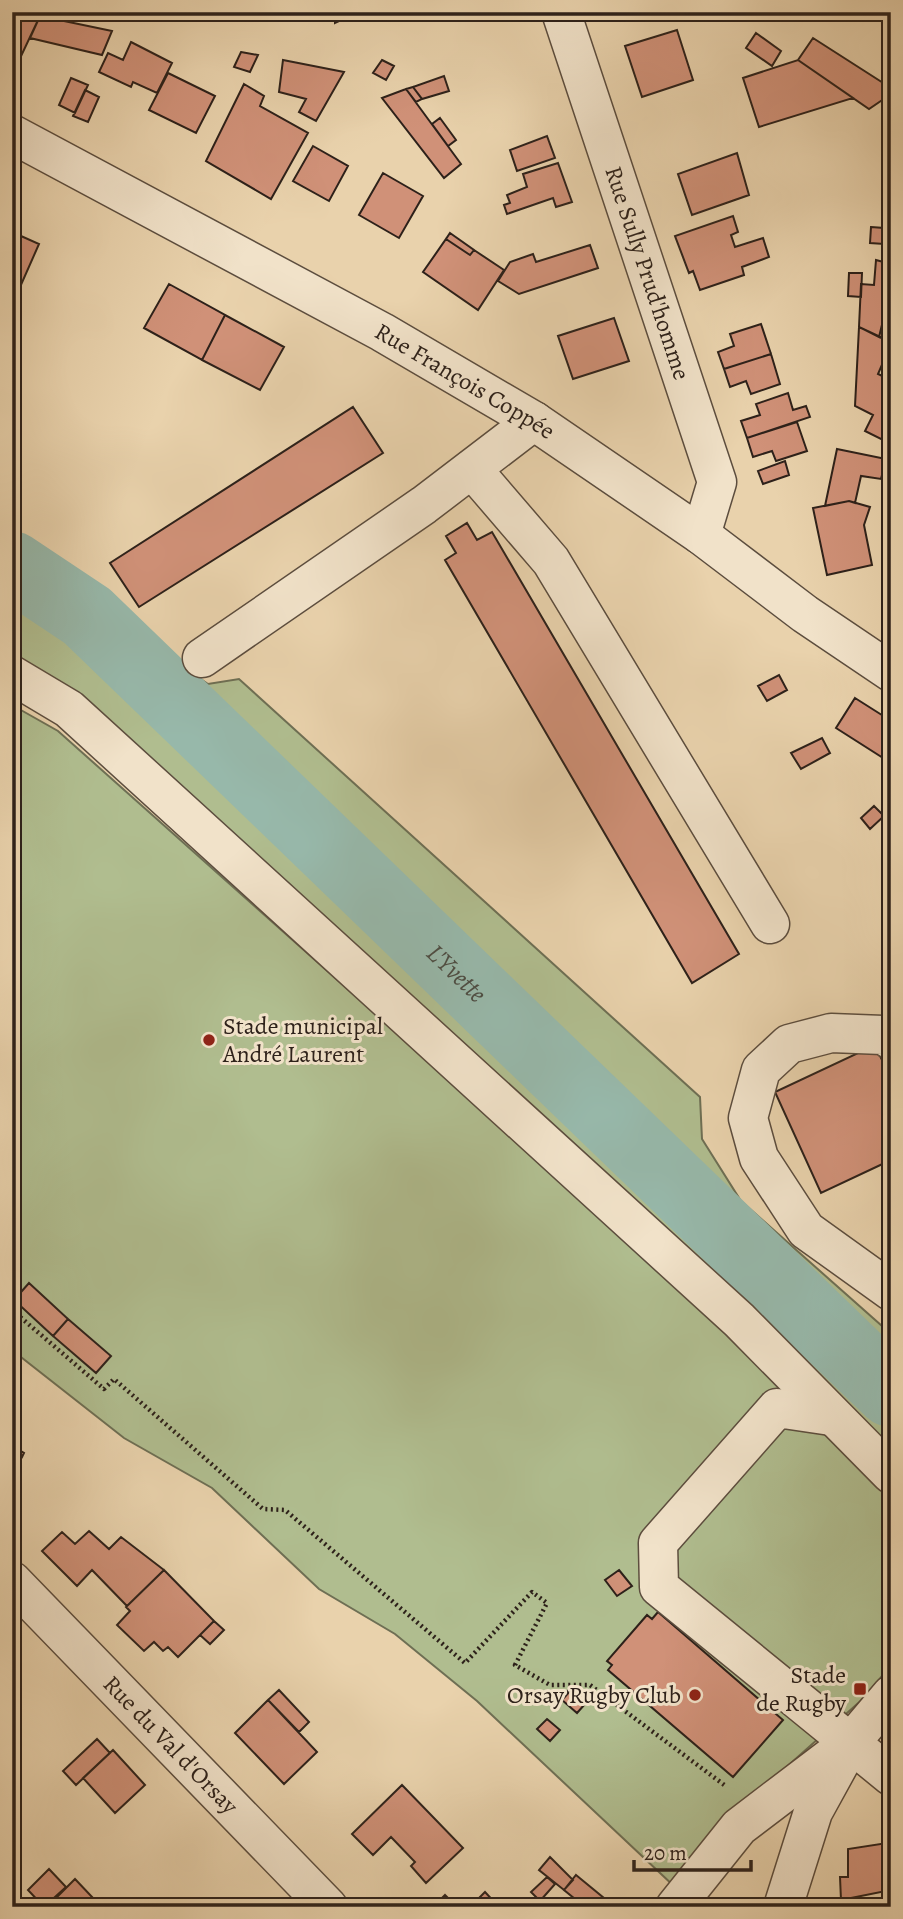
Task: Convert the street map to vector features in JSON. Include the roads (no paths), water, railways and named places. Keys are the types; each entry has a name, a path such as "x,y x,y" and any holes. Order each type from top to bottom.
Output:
{"street":[{"name":"Rue Sully Prud'homme","path":"561,12 717,482 701,535"},
{"name":"Rue François Coppée","path":"12,134 382,332 534,421 701,535 805,614 891,672"},
{"path":"202,658 424,505 534,421"},
{"path":"472,469 551,561 770,924"},
{"path":"12,675 79,719 740,1320 831,1416 891,1474"},
{"path":"891,1040 883,1035 831,1033 789,1044 761,1070 748,1118 759,1158 806,1230 891,1291"},
{"path":"831,1416 777,1408 658,1543 659,1587 852,1741 891,1776"},
{"name":"Rue du Val d'Orsay","path":"12,1581 328,1907"},
{"path":"783,1907 813,1812 852,1741 891,1695"},
{"path":"676,1907 739,1827 852,1741"}],"waterway":[{"name":"L'Yvette","path":"12,566 87,616 891,1392"}],"place":[{"name":"Stade municipal André Laurent","path":"209,1040"},
{"name":"Stade de Rugby","path":"860,1689"},
{"name":"Orsay Rugby Club","path":"695,1695"}]}
